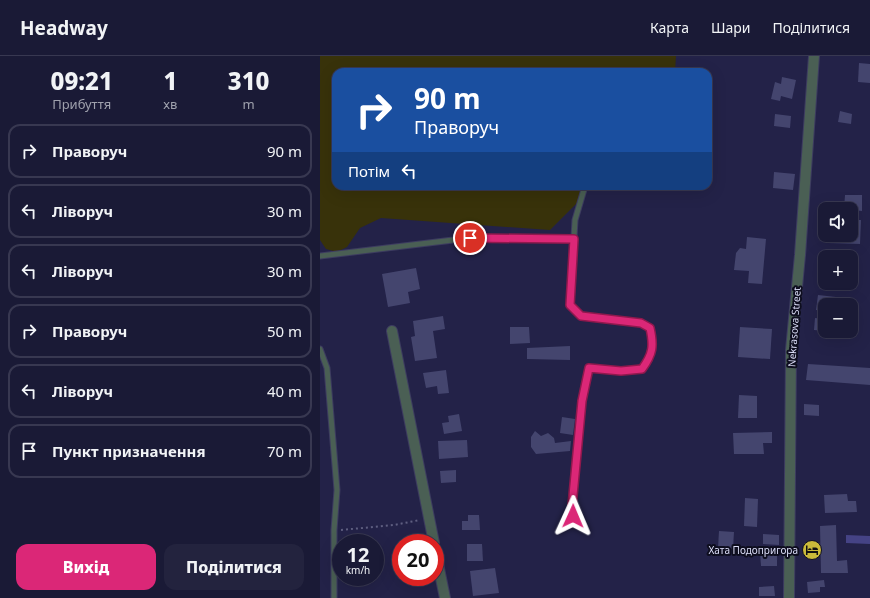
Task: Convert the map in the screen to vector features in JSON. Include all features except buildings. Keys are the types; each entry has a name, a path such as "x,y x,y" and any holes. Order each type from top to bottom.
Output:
{"street":[{"name":"Nekrasova Street","path":"789,598 791,350 800,255 814,56"},
{"path":"392,331 432,534"},
{"path":"443,586 445,598"}],"lane":[{"path":"574,526 572,506 582,401 589,368 621,371 642,369 650,357 653,342 650,328 641,323 581,316 570,305 575,220 584,190"},
{"path":"320,256 470,238 574,239"},
{"path":"320,349 327,368 337,490 334,530 334,598"},
{"path":"320,369 327,368"}],"path":[{"path":"334,530 394,525 429,519"}],"shaded area":[{"path":"320,56 676,56 675,68 332,68 332,190 583,190 581,199 550,230 381,218 360,228 347,247 337,252 326,249 320,240"},
{"path":"846,535 870,536 870,544 846,543"}],"place":[{"name":"Хата Подопригора","path":"812,550"}],"route":[{"path":"470,238 574,239 570,305 581,316 641,323 650,328 653,342 650,357 642,369 621,371 589,368 582,401 572,506 573,516"}]}
